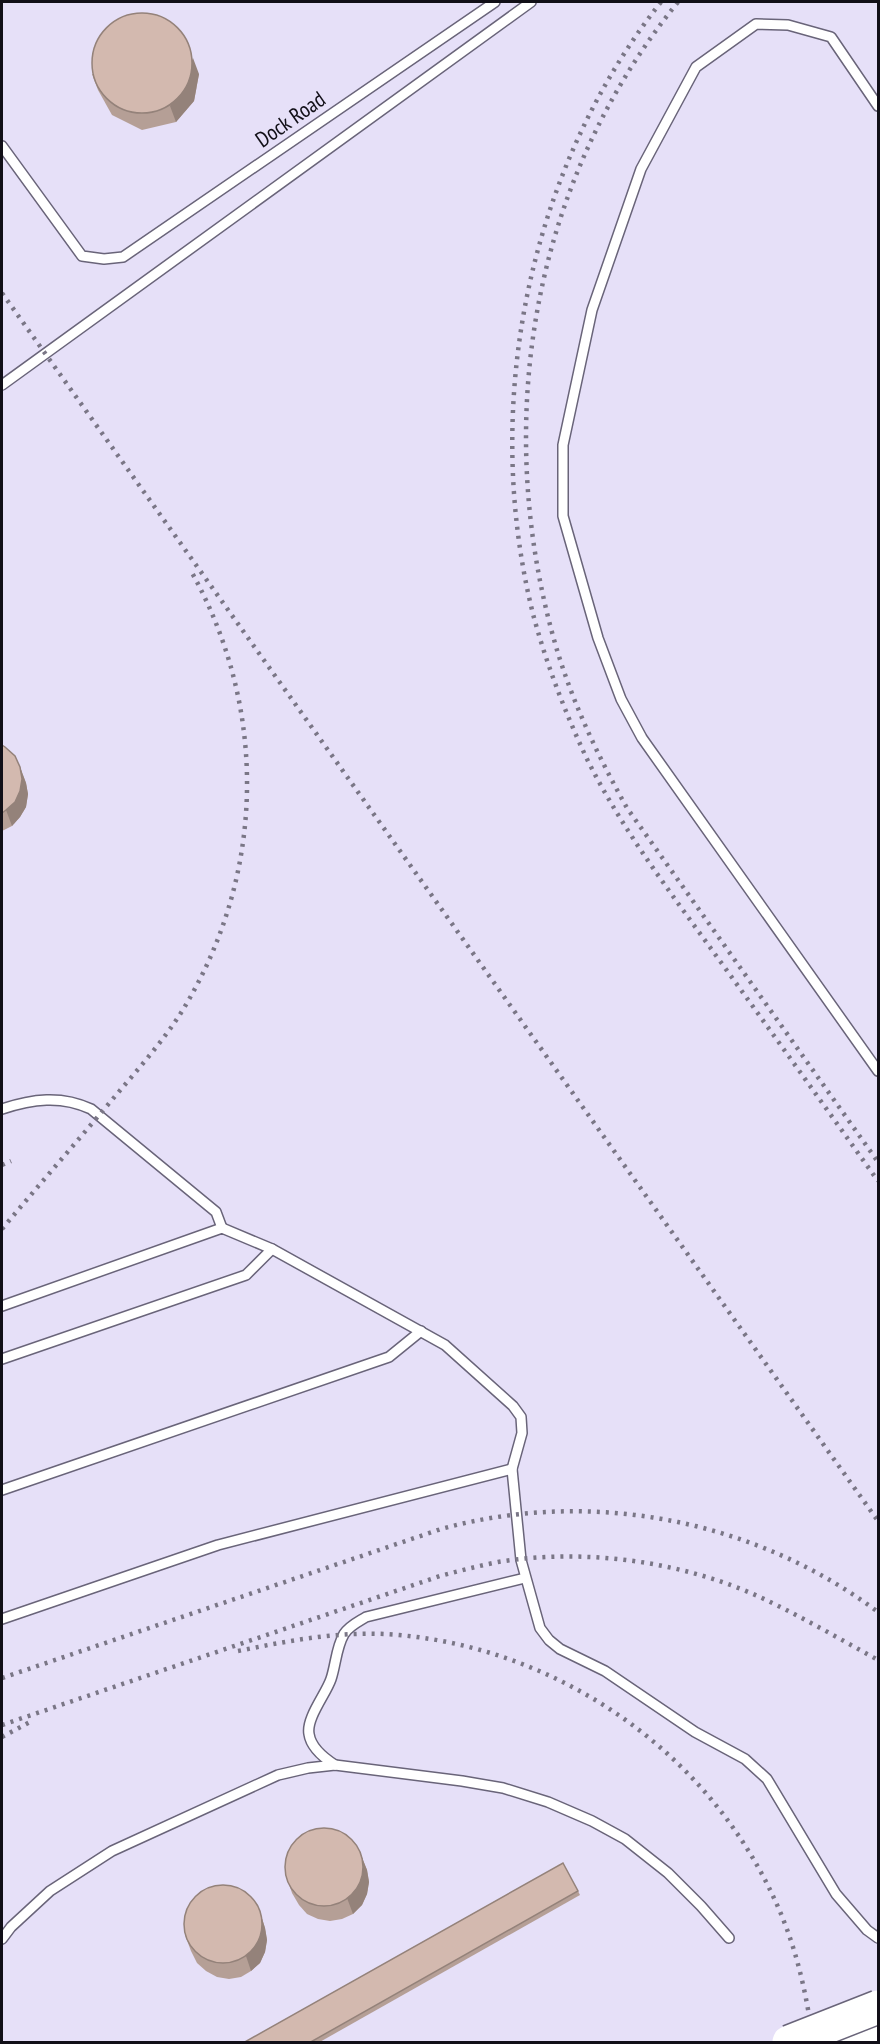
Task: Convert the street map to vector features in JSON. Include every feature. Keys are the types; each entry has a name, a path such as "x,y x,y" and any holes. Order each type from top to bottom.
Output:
{"highway":[{"path":"789,2043 879,2007"},
{"path":"842,2043 879,2029"}],"lane":[{"name":"Dock Road","path":"2,146 82,256 104,259 123,257 495,2"},
{"path":"2,385 531,2"},
{"path":"879,106 831,37 788,25 756,24 696,67 641,169 592,310 563,445 563,516 598,638 621,699 642,738 879,1071"},
{"path":"2,1109 48,1099 69,1101 91,1109 216,1212 222,1228"},
{"path":"2,1306 222,1228 272,1249 445,1345 513,1406 521,1417 522,1433 512,1469 521,1560 540,1628 560,1650 605,1671 695,1732 745,1759 767,1779 836,1894 867,1930 879,1938"},
{"path":"2,1359 246,1275 272,1249"},
{"path":"2,1490 389,1357 422,1331"},
{"path":"2,1619 218,1545 512,1469"},
{"path":"335,1765 321,1756 314,1746 309,1734 310,1722 328,1686 344,1634 350,1627 366,1617 525,1578"},
{"path":"2,1939 11,1927 50,1891 112,1851 278,1775 335,1765 462,1780 503,1788 548,1802 592,1821 626,1839 668,1873 729,1938"}],"building":[{"path":"142,13 161,17 177,28 188,44 192,63 188,82 177,98 161,109 142,113 123,109 107,98 96,82 92,63 96,44 107,28 123,17"},
{"path":"2,745 15,756 22,779 15,802 2,813"},
{"path":"324,1828 339,1831 351,1840 360,1852 363,1867 360,1882 351,1894 339,1903 324,1906 309,1903 297,1894 288,1882 285,1867 288,1852 297,1840 309,1831"},
{"path":"563,1863 578,1891 309,2043 243,2043"},
{"path":"223,1885 238,1888 250,1897 259,1909 262,1924 259,1939 250,1951 238,1960 223,1963 208,1960 196,1951 187,1939 184,1924 187,1909 196,1897 208,1888"}],"railway":[{"path":"661,2 615,68 578,139 548,215 528,293 516,373 512,454 518,535 533,614 544,651 556,687 599,783 661,880 878,1181"},
{"path":"678,2 628,73 587,149 557,228 537,311 527,395 527,480 537,566 557,650 571,691 597,751 627,808 878,1162"},
{"path":"2,293 878,1521"},
{"path":"2,1229 155,1049 179,1016 207,964 228,909 241,853 247,795 245,738 235,681 217,625 191,571"},
{"path":"2,1165 11,1161"},
{"path":"2,1678 441,1529 497,1517 555,1512 612,1513 669,1520 725,1534 778,1554 830,1580 878,1612"},
{"path":"2,1725 440,1576 498,1562 531,1558 599,1557 633,1561 699,1575 762,1598 878,1660"},
{"path":"238,1651 298,1640 358,1634 399,1635 460,1645 519,1663 574,1688 626,1720 673,1759 714,1803 750,1853 778,1907 791,1940 808,2008 813,2042"},
{"path":"2,1737 30,1722"}]}
